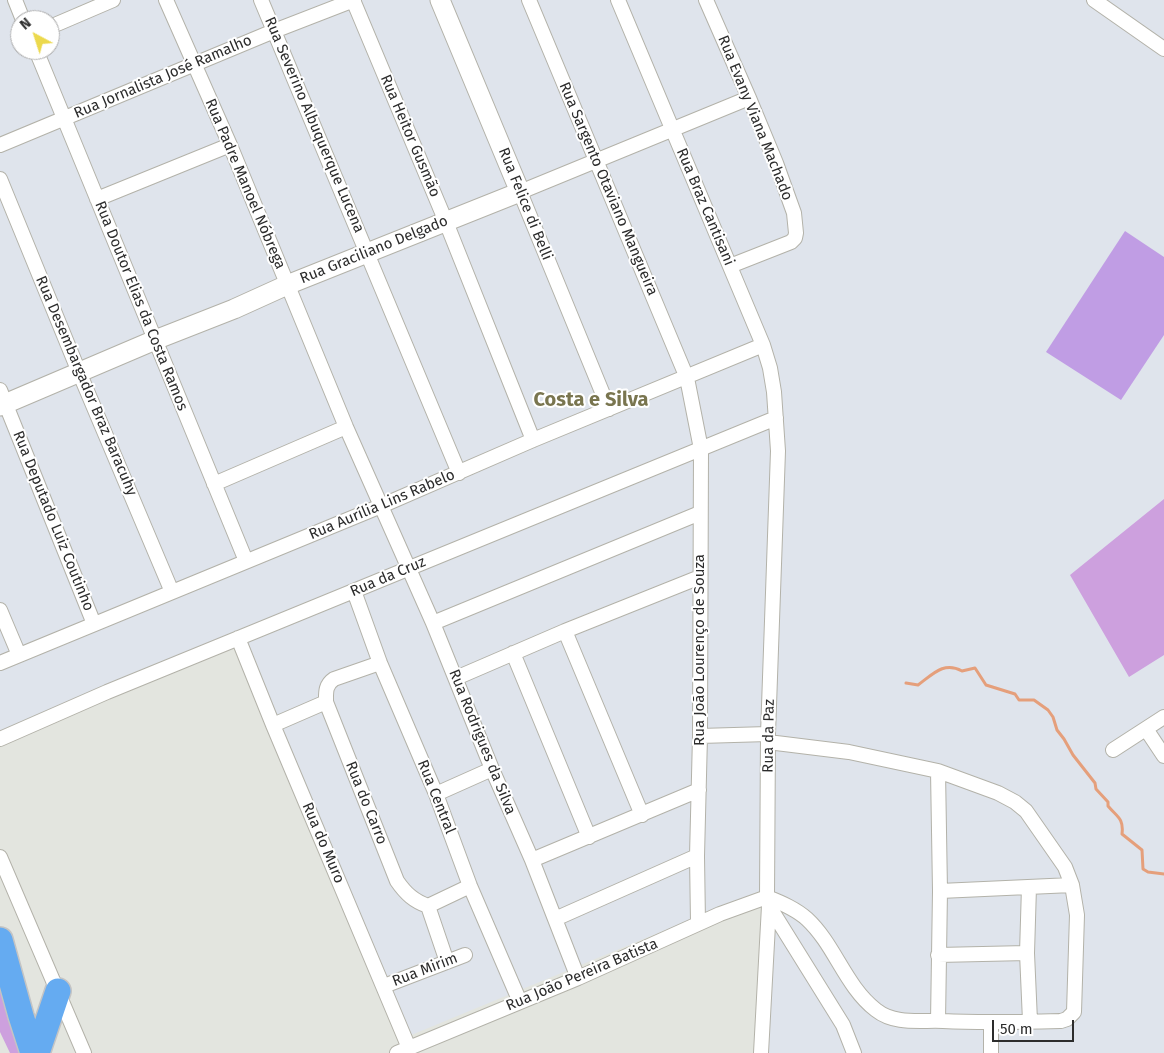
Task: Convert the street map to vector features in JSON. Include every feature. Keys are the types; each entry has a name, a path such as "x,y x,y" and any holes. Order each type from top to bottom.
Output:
{"highway":[{"path":"0,940 21,1016 35,1053"},
{"path":"35,1053 58,991"}],"street":[{"path":"60,23 113,0"},
{"name":"Rua Padre Manoel Nóbrega","path":"166,0 230,145 346,427 381,506"},
{"name":"Rua Severino Albuquerque Lucena","path":"261,0 459,473"},
{"name":"Rua Jornalista José Ramalho","path":"0,145 353,0"},
{"name":"Rua Heitor Gusmão","path":"353,0 446,222 533,440"},
{"name":"Rua Felice di Belli","path":"440,0 609,409"},
{"name":"Rua Sargento Otaviano Mangueira","path":"529,0 687,378"},
{"name":"Rua Braz Cantisani","path":"618,0 763,345 770,368 776,418"},
{"name":"Rua Evany Viana Machado","path":"706,0 776,163 794,213 796,227 795,238 786,244 730,266"},
{"path":"1094,0 1164,49"},
{"name":"Rua Doutor Elias da Costa Ramos","path":"40,60 246,561"},
{"name":"Rua Graciliano Delgado","path":"2,400 79,372 234,309 287,285 749,98"},
{"path":"97,199 230,145"},
{"name":"Rua Desembargador Braz Baracuhy","path":"0,179 172,592"},
{"name":"Rua Aurília Lins Rabelo","path":"0,663 381,506 533,440 763,345"},
{"name":"Rua João Lourenço de Souza","path":"687,378 700,448 698,924"},
{"name":"Rua Deputado Luiz Coutinho","path":"2,400 94,624"},
{"name":"Rua da Cruz","path":"0,739 107,692 776,418"},
{"name":"Rua da Paz","path":"761,1053 768,902 768,738 778,451 776,418"},
{"path":"214,484 346,427"},
{"name":"Rua Rodrigues da Silva","path":"381,506 433,623 492,769 532,860 578,978"},
{"path":"433,623 700,513"},
{"path":"456,678 700,577"},
{"name":"Rua Central","path":"354,591 380,663 436,794 470,886 520,1002"},
{"path":"0,610 19,655"},
{"path":"566,631 642,815"},
{"name":"Rua do Muro","path":"238,638 384,986 403,1050"},
{"path":"513,653 590,837"},
{"path":"273,725 326,702 328,683 334,679 380,663"},
{"name":"Rua do Carro","path":"326,702 397,881 406,894 417,902 428,906"},
{"path":"1112,750 1164,717"},
{"path":"1146,729 1164,756"},
{"path":"700,736 768,738 848,752 938,771 998,793 1026,810 1065,867 1072,885 1076,915 1074,1012 1067,1019 1061,1021 991,1023 907,1021 889,1017 877,1011 863,998 819,932 807,919 793,908 768,902"},
{"path":"436,794 492,769"},
{"path":"938,771 940,892 938,1021"},
{"path":"532,860 698,790"},
{"path":"555,919 697,856"},
{"path":"0,857 84,1053"},
{"path":"940,892 1072,885"},
{"path":"446,962 428,906 470,886"},
{"path":"1029,887 1027,953 1030,1021"},
{"path":"768,902 843,1025 854,1053"},
{"name":"Rua João Pereira Batista","path":"403,1050 578,978 698,924 768,902"},
{"path":"938,955 1027,953"},
{"name":"Rua Mirim","path":"384,986 465,955"},
{"path":"991,1023 991,1053"}],"shaded area":[{"path":"1125,231 1164,257 1164,335 1121,400 1046,352"},
{"path":"1164,499 1164,655 1129,677 1070,575"},
{"path":"237,636 404,1038 767,888 761,1053 0,1053 0,732"},
{"path":"0,976 23,1053 10,1053 0,1032"}],"waterway":[{"path":"906,683 918,685 944,668 950,667 962,671 975,668 986,685 1015,694 1019,700 1034,700 1048,710 1053,717 1057,730 1073,755 1095,783 1096,789 1108,802 1108,806 1121,821 1122,834 1142,850 1143,869 1148,872 1164,874"}],"district":[{"name":"Costa e Silva","path":"591,400"}]}
